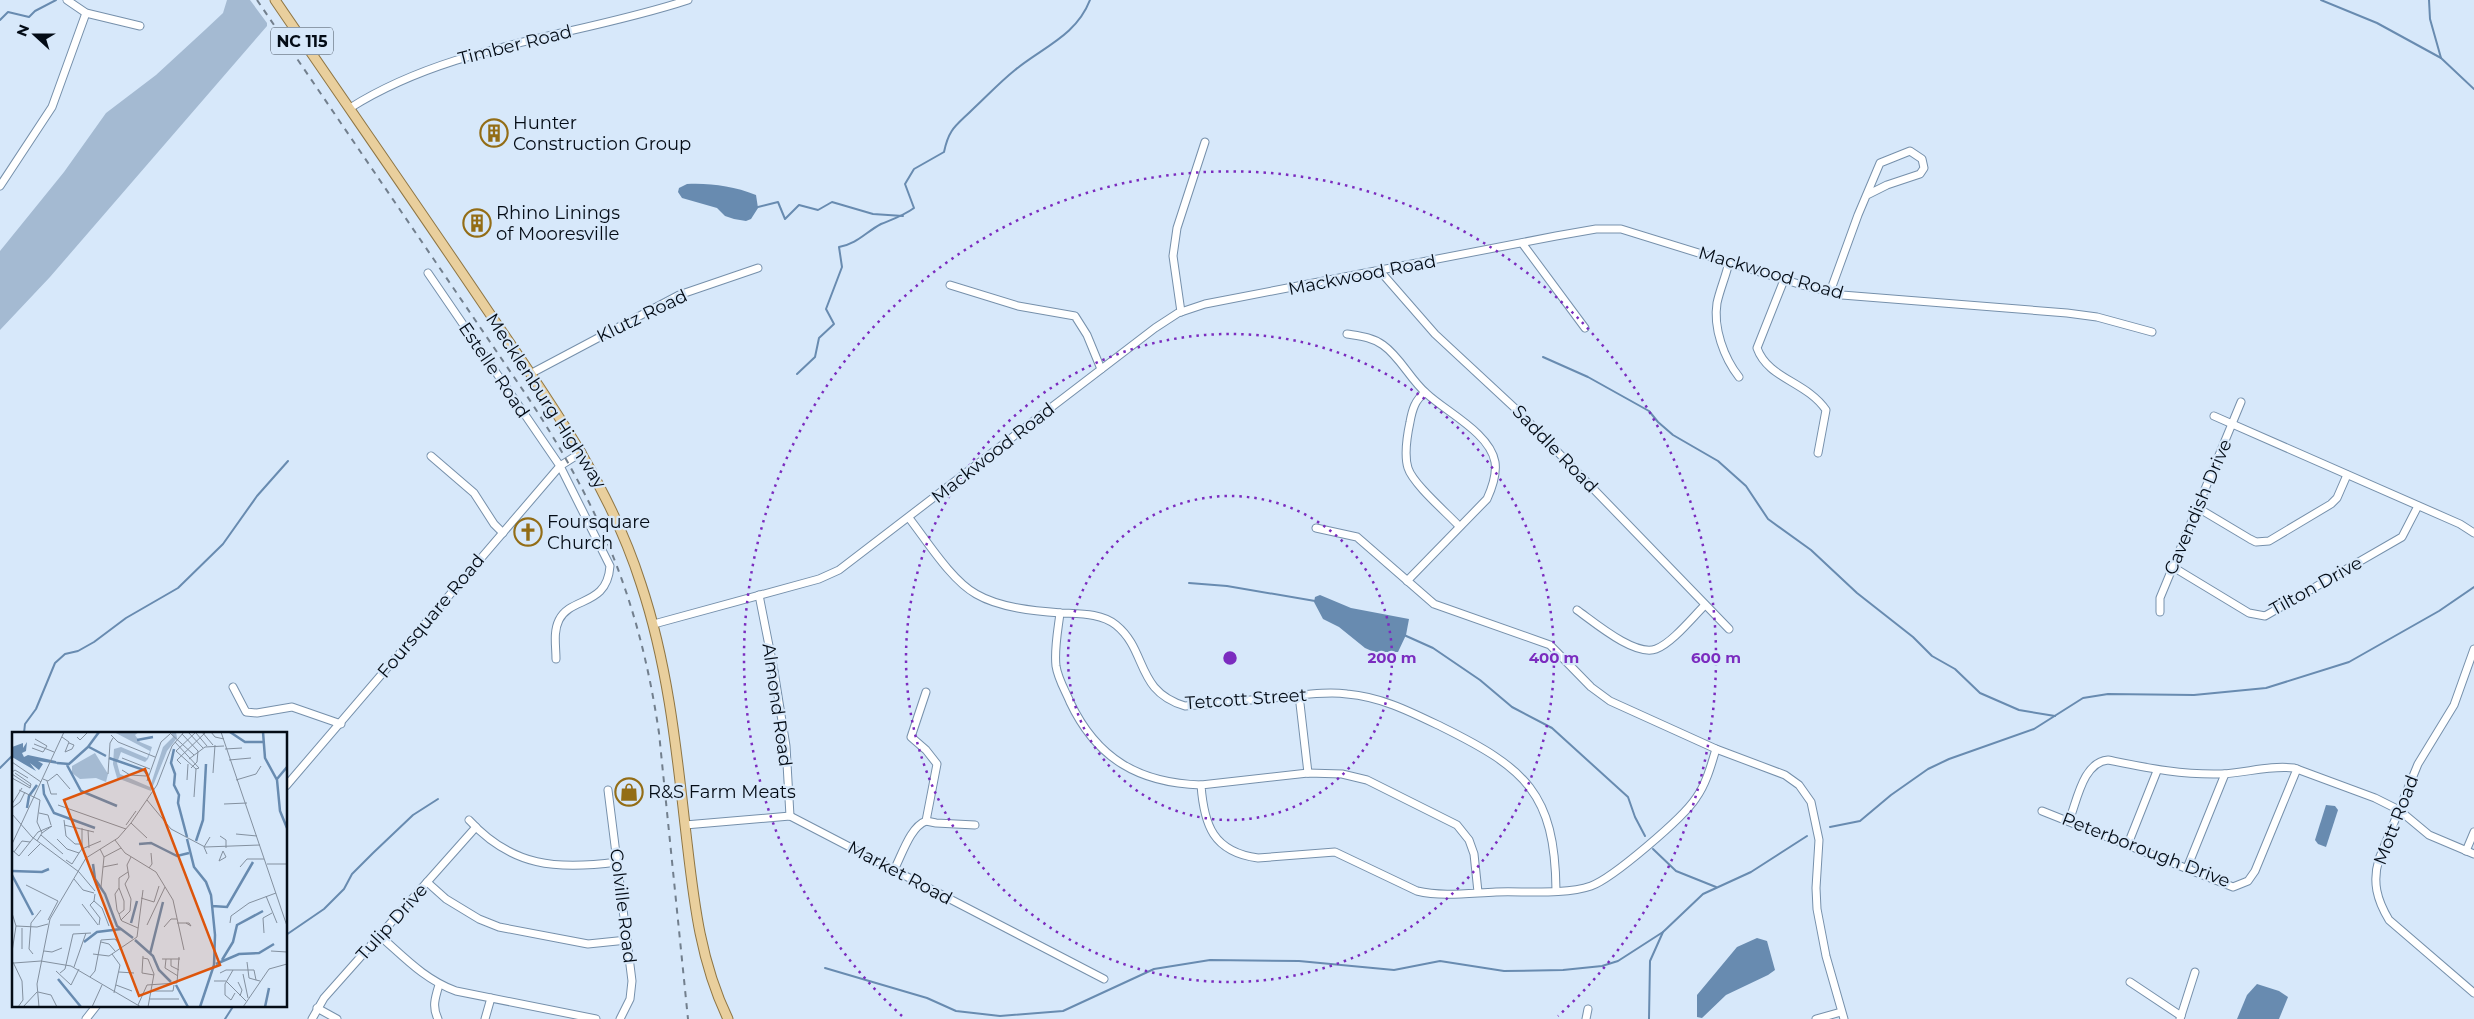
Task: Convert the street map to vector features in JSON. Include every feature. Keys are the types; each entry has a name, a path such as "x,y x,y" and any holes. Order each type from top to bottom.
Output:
{"main road":[{"name":"NC 115","path":"275,0 350,108"},
{"name":"Mecklenburg Highway","path":"350,108 582,452 611,504 628,544 654,624 665,672 694,909 717,995 728,1019"}],"street":[{"path":"67,0 73,6 86,13 140,26"},
{"name":"Timber Road","path":"350,108 389,84 430,67 688,0"},
{"path":"0,186 52,107 86,13"},
{"path":"1181,312 1172,256 1177,228 1205,142"},
{"path":"1830,292 1867,195 1880,163 1910,151 1922,159 1924,168 1920,174 1887,185 1867,195"},
{"name":"Mackwood Road","path":"654,624 819,579 840,570 1155,328 1181,312 1206,304 1596,229 1621,229 1784,280 1830,292 2067,313 2097,317 2152,332"},
{"path":"1522,243 1585,328"},
{"path":"1729,262 1717,304 1718,330 1731,367 1739,377"},
{"name":"Klutz Road","path":"530,374 679,295 758,268"},
{"name":"Saddle Road","path":"1380,271 1429,328 1519,412 1729,630"},
{"name":"Estelle Road","path":"428,273 560,466 610,566 605,585 599,592 560,618 555,631 556,659"},
{"path":"1784,280 1757,348 1761,359 1775,372 1804,387 1820,401 1826,410 1818,453"},
{"path":"950,285 1018,306 1075,316 1087,335 1101,369"},
{"path":"1347,334 1365,336 1383,345 1425,393 1469,426 1488,446 1494,462 1494,485 1487,499 1407,581"},
{"path":"1425,393 1420,396 1412,412 1407,439 1408,468 1414,479 1459,526"},
{"name":"Cavendish Drive","path":"2160,612 2160,598 2241,402"},
{"path":"2214,416 2460,524 2474,533"},
{"name":"Foursquare Road","path":"288,784 560,466 582,452"},
{"path":"431,456 474,493 494,524 503,532"},
{"path":"2198,508 2256,542 2268,541 2331,504 2337,498 2347,475"},
{"name":"Tilton Drive","path":"2173,568 2249,613 2265,616 2402,537 2407,531 2418,506"},
{"name":"Tetcott Street","path":"909,518 951,573 978,595 1001,604 1060,613 1098,616 1117,626 1130,644 1153,687 1173,702 1185,706 1299,695 1346,694 1388,702 1462,737 1508,764 1524,780 1545,813 1552,838 1556,890"},
{"path":"1316,528 1357,537 1434,604 1550,645 1591,687 1610,701 1716,749 1785,775 1799,785 1811,802 1819,840 1816,909 1822,940 1843,1015 1816,1019"},
{"name":"Almond Road","path":"759,595 786,746 790,816"},
{"path":"1577,610 1626,643 1641,649 1654,650 1666,644 1705,605"},
{"path":"1060,613 1056,649 1058,675 1074,711 1092,739 1114,760 1139,774 1166,782 1201,785 1308,773 1342,774 1367,780 1457,825 1469,840 1474,854 1478,892"},
{"name":"Mott Road","path":"2474,649 2454,705 2418,764 2399,810 2377,865 2375,889 2380,905 2389,920 2474,993"},
{"path":"233,687 246,712 257,713 292,707 341,724"},
{"path":"926,692 911,737 926,750 937,764 926,821"},
{"path":"1299,695 1308,773"},
{"path":"1201,785 1206,823 1218,840 1235,853 1258,858 1335,852 1416,891 1430,894 1556,890 1590,886 1602,881 1673,822 1696,798 1716,749"},
{"path":"2069,821 2088,773 2093,765 2101,760 2157,771 2196,774 2224,774 2270,766 2297,769 2375,798 2399,810 2429,835 2474,854"},
{"name":"Peterborough Drive","path":"2042,811 2233,887 2248,881 2255,872 2297,769"},
{"path":"2128,844 2157,771"},
{"path":"2187,868 2224,774"},
{"name":"Colville Road","path":"608,790 632,989 630,999 620,1019"},
{"path":"685,825 790,816"},
{"name":"Market Road","path":"790,816 1104,979"},
{"path":"470,820 476,828 498,846 523,858 573,867 617,862"},
{"path":"894,870 920,823 926,821 975,825"},
{"name":"Tulip Drive","path":"312,1019 324,998 476,828"},
{"path":"2466,851 2474,832"},
{"path":"427,882 446,899 479,919 499,927 588,944 626,940"},
{"path":"380,936 426,977 456,992 491,998 560,1015 596,1019"},
{"path":"2130,982 2180,1018 2195,972"},
{"path":"438,1019 434,1012 434,1001 439,985"},
{"path":"485,1019 491,998"},
{"path":"86,1019 96,1006"},
{"path":"317,1008 337,1019"},
{"path":"1586,1019 1588,1008"}],"shaded area":[{"path":"227,0 250,0 267,23 267,26 50,277 0,330 0,251 64,172 106,113 156,75 206,29 223,13"},
{"path":"687,184 705,184 739,189 756,195 758,208 751,219 746,221 725,216 717,208 682,198 678,192 679,188"},
{"path":"1320,595 1351,608 1409,619 1406,635 1398,652 1374,652 1365,648 1339,627 1323,619 1314,602 1315,597"},
{"path":"2326,805 2335,806 2338,810 2326,847 2318,844 2315,840"},
{"path":"1757,938 1767,941 1775,970 1726,995 1702,1018 1697,1017 1697,995 1737,947"},
{"path":"2257,984 2279,991 2288,997 2279,1019 2237,1019 2247,995"}],"waterway":[{"path":"0,20 8,12 29,17 35,11 56,0"},
{"path":"797,374 815,357 819,338 834,324 826,309 842,267 839,247 851,243 881,224 914,208 905,184 914,169 944,152 948,138 958,124 1009,75 1068,32 1084,12 1090,0"},
{"path":"2321,0 2377,23 2441,58 2474,89"},
{"path":"2429,0 2430,19 2441,58"},
{"path":"754,208 778,202 785,219 799,205 818,210 832,202 873,214 903,216"},
{"path":"1543,357 1588,377 1649,411 1673,435 1718,461 1746,486 1768,519 1811,550 1857,593 1913,637 1932,656 1955,669 1980,693 2019,710 2055,716"},
{"path":"24,732 25,724 36,709 55,663 65,654 78,651 94,642 126,618 178,588 223,544 257,496 288,461"},
{"path":"1189,583 1227,586 1315,601"},
{"path":"1830,827 1860,821 1891,795 1928,769 1949,759 2034,729 2083,698 2108,694 2194,695 2266,688 2349,662 2439,611 2474,587"},
{"path":"1404,635 1433,648 1480,680 1512,707 1552,728 1628,797 1635,817 1645,836"},
{"path":"0,768 12,756"},
{"path":"288,934 324,909 344,889 352,874 373,853 413,815 438,799"},
{"path":"825,968 927,998 956,1011 1000,1016 1063,1011 1154,969 1210,960 1299,961 1394,970 1440,961 1504,971 1563,970 1602,966 1618,961 1663,932 1703,894 1751,872 1807,836"},
{"path":"1653,849 1676,871 1716,887"},
{"path":"1649,1019 1650,961 1663,932"},
{"path":"225,1019 233,1006"}],"railway":[{"path":"257,0 531,402 556,442 598,521 629,600 651,686 659,733 688,1019"}],"place":[{"name":"Hunter Construction Group","path":"494,133"},
{"name":"Rhino Linings of Mooresville","path":"477,223"},
{"name":"Foursquare Church","path":"528,532"},
{"name":"R&S Farm Meats","path":"629,792"}]}
